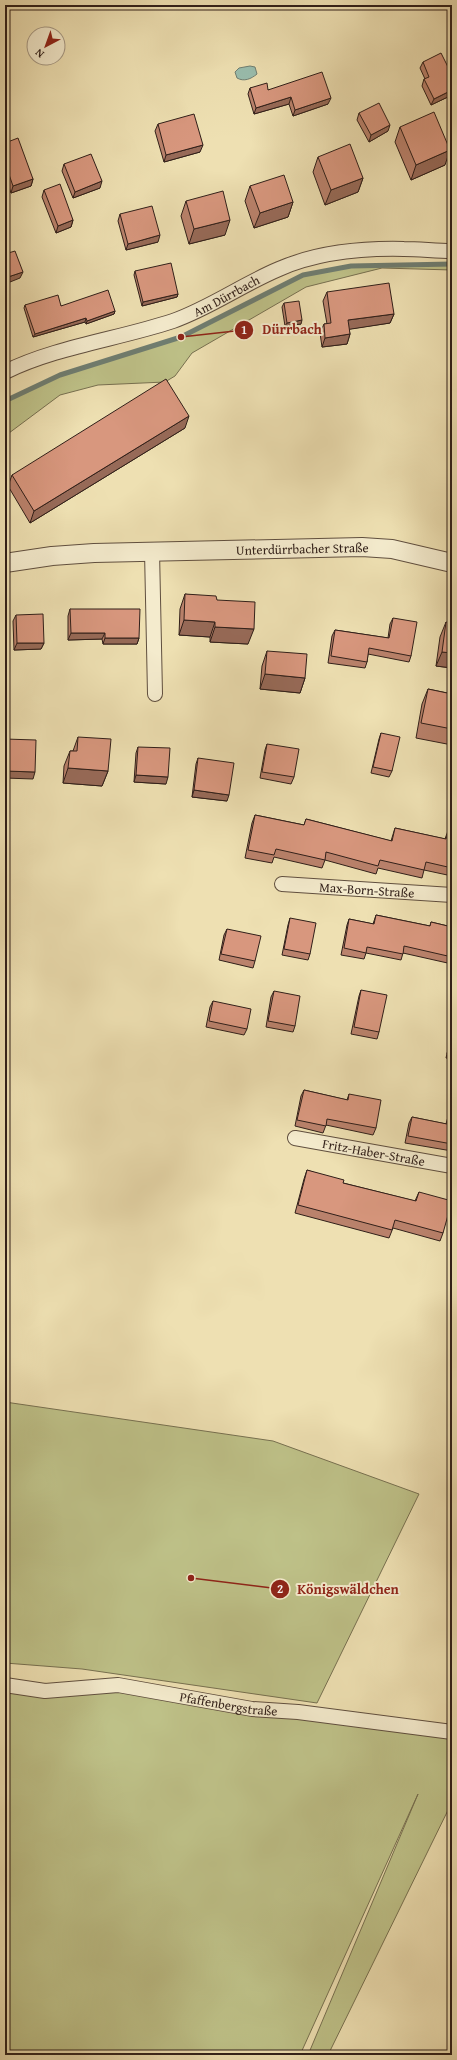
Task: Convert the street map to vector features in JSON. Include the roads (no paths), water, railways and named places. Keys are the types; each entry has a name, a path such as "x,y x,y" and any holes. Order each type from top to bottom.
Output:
{"street":[{"name":"Am Dürrbach","path":"5,372 50,355 173,321 194,313 280,268 316,256 347,250 403,249 452,251"},
{"name":"Unterdürrbacher Straße","path":"5,563 52,556 362,547 392,549 452,563"},
{"path":"152,552 155,694"},
{"name":"Max-Born-Straße","path":"282,884 452,895"},
{"name":"Fritz-Haber-Straße","path":"295,1138 452,1166"},
{"name":"Pfaffenbergstraße","path":"5,1685 45,1691 118,1684 252,1708 298,1712 452,1732"}],"waterway":[{"path":"5,401 60,375 181,337 303,275 351,266 452,264"}],"place":[{"name":"Dürrbach","path":"181,337"},
{"name":"Königswäldchen","path":"191,1578"}]}
